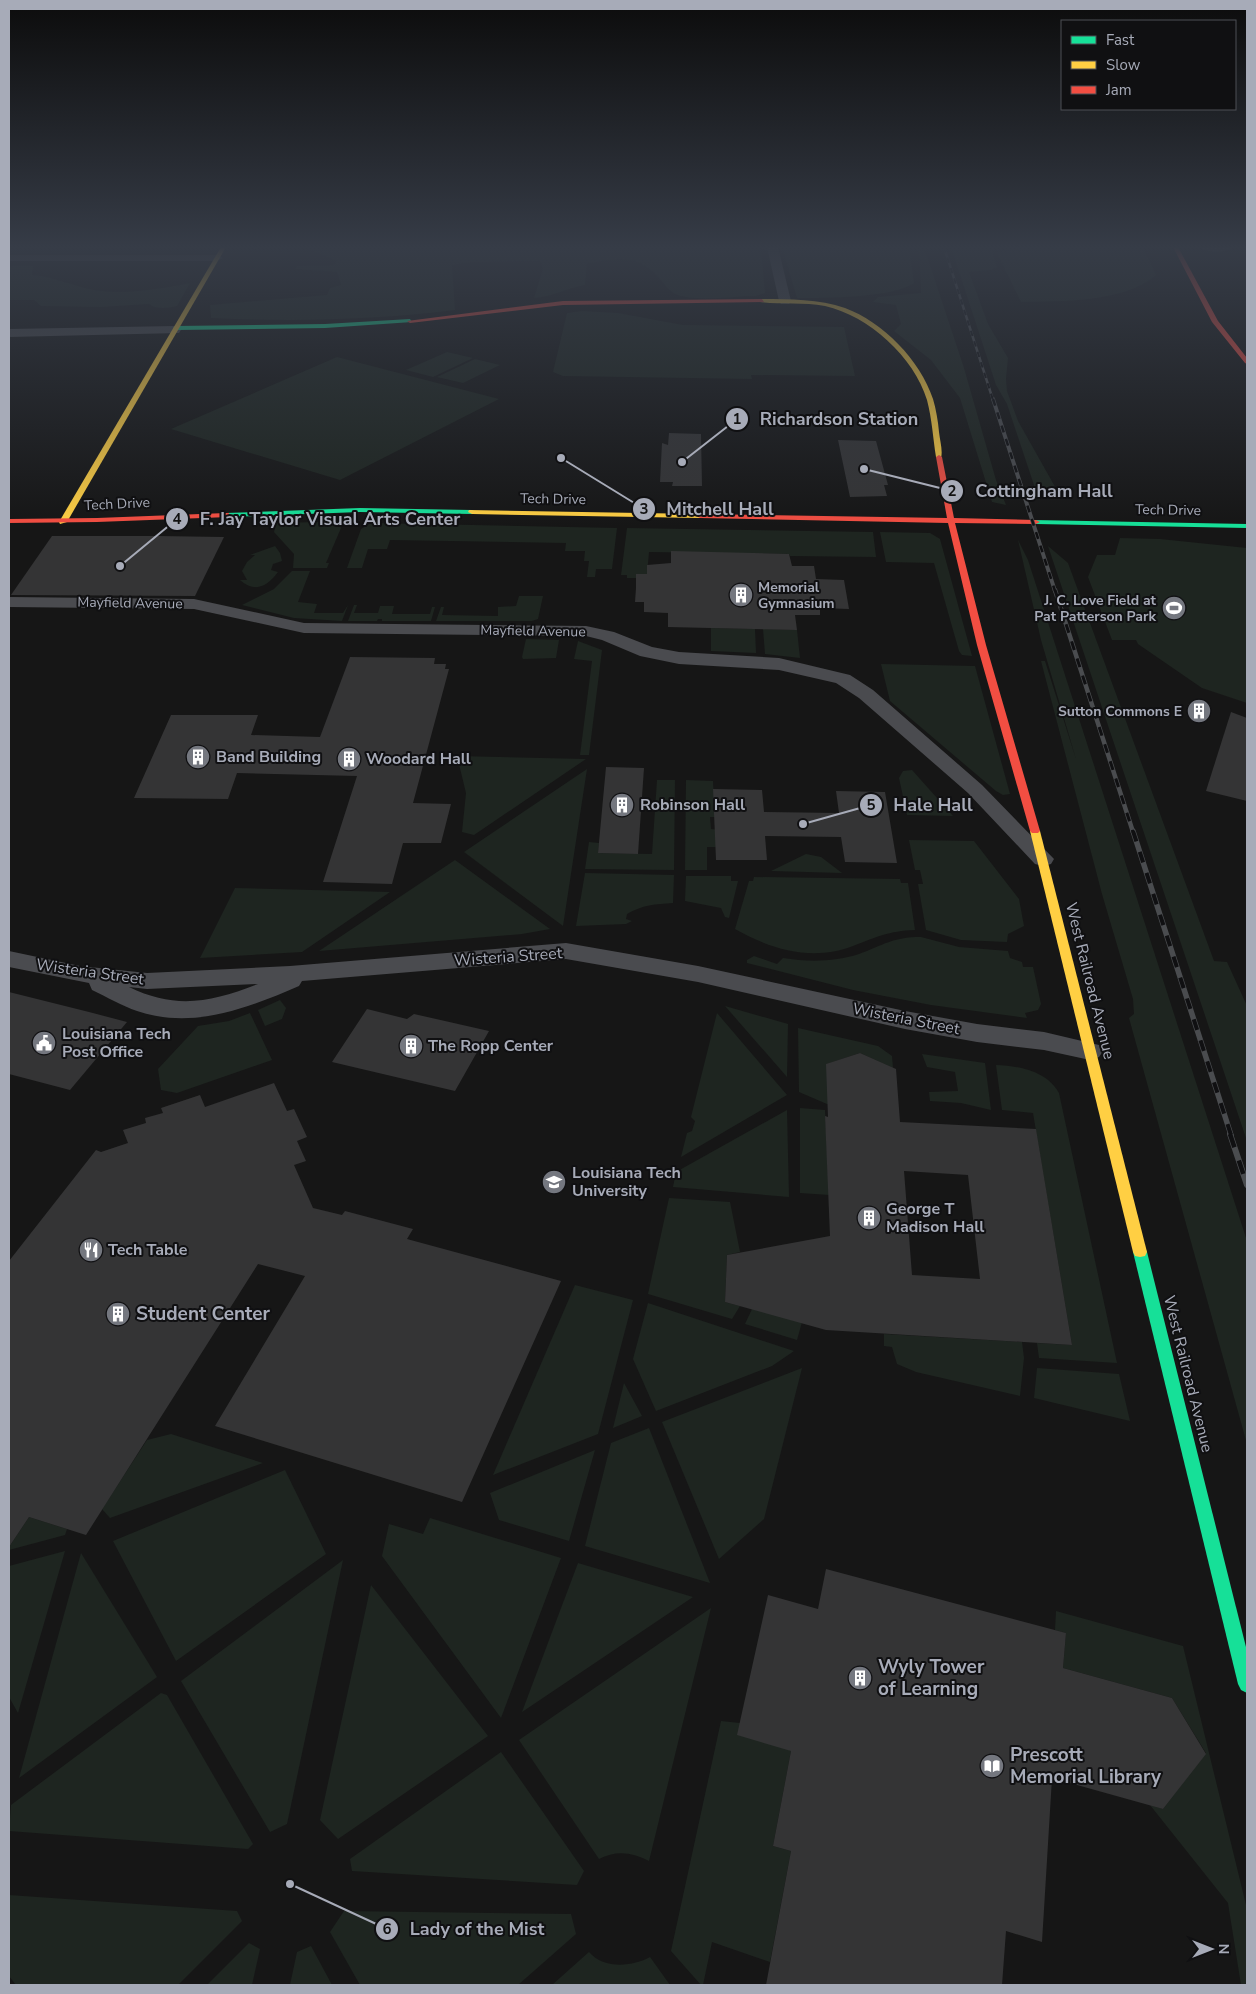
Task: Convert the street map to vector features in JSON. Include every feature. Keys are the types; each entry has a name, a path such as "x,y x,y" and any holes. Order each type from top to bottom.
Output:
{"street":[{"path":"63,522 170,340"},
{"name":"West Railroad Avenue","path":"890,340 927,391 950,521 986,661 1043,859 1247,1684"},
{"path":"1225,340 1247,362"},
{"name":"Tech Drive","path":"9,521 63,522 274,511 360,510 1247,526"},
{"name":"Mayfield Avenue","path":"9,602 194,604 271,623 320,629 586,631 608,636 648,652 679,658 779,664 829,674 844,679 866,694 975,790 1043,859"},
{"name":"Wisteria Street","path":"9,959 80,974 148,981 308,972 566,952 698,974 905,1020 977,1033 1044,1040 1090,1051"},
{"path":"80,974 146,1005 176,1010 201,1009 232,1003 308,972"}],"shaded area":[{"path":"561,340 847,340 855,376 751,375 752,379 563,376 553,372"},
{"path":"906,340 955,340 996,480 1006,505 992,502 960,398 931,360"},
{"path":"981,340 997,340 1008,358 1007,391 1018,421 1058,492 1051,495 1037,494 1007,404 996,385"},
{"path":"447,352 473,358 433,377 406,370"},
{"path":"337,357 499,399 340,480 171,429"},
{"path":"475,359 500,365 463,383 437,377"},
{"path":"276,523 338,523 341,528 326,563 329,563 327,568 293,568 294,554 274,532"},
{"path":"371,523 617,528 612,569 596,569 595,577 587,577 589,561 584,561 585,551 565,551 566,543 390,540 387,549 368,549 362,568 347,568 361,529"},
{"path":"627,528 873,532 876,557 649,552 647,574 636,578 627,578 627,575 621,575"},
{"path":"880,532 930,533 940,539 972,656 962,655 959,651 934,563 886,562"},
{"name":"J. C. Love Field at Pat Patterson Park","path":"1120,538 1160,539 1247,548 1247,703 1202,688 1138,644 1136,640 1112,640 1088,577 1097,555 1115,555"},
{"path":"1018,540 1028,560 1247,1241 1247,1444 1129,1018 1134,1014 1133,999 1102,894 1041,661 1045,661 1076,759 1041,640"},
{"path":"275,546 280,553 282,561 273,564 271,570 278,572 270,581 265,585 256,587 245,584 240,580 247,580 242,571 247,562 255,555 250,555"},
{"path":"1048,546 1068,563 1214,961 1227,962 1247,1006 1247,1141"},
{"path":"292,571 310,571 298,602 317,604 314,613 343,613 348,605 342,621 294,618 242,605 274,589"},
{"path":"519,596 543,596 538,619 532,621 436,621 441,607 444,607 442,615 498,616 498,607 516,606"},
{"path":"354,605 357,605 354,613 378,613 380,606 394,606 392,614 430,614 432,607 435,607 431,621 382,621 382,619 378,619 377,621 348,621"},
{"path":"711,628 755,629 756,653 711,651"},
{"path":"763,629 797,630 800,658 765,654"},
{"path":"526,639 559,640 556,658 523,659"},
{"path":"578,641 602,650 589,755 580,755 592,661 574,659"},
{"path":"881,664 975,666 1010,794 1003,795 996,791 890,701"},
{"path":"457,756 586,759 474,835 462,832 466,793"},
{"path":"587,769 563,926 464,852"},
{"path":"912,770 953,816 907,815 899,778 903,771"},
{"path":"657,780 675,780 674,870 585,869 589,842 599,843 598,853 652,854"},
{"path":"686,780 713,781 714,800 719,817 710,817 711,829 720,830 720,847 707,847 707,870 685,870"},
{"path":"909,840 974,841 1019,899 1024,926 1008,934 1007,942 961,940 926,930 918,884 923,884 920,870 915,870"},
{"path":"806,854 821,857 842,873 771,871"},
{"path":"455,860 550,929 522,934 319,951"},
{"path":"585,873 674,875 673,903 649,906 633,911 627,914 626,919 632,921 626,924 576,926"},
{"path":"686,876 731,876 731,881 738,881 729,918 725,917 721,908 685,901"},
{"path":"754,877 900,879 901,883 908,883 915,930 890,933 838,951 822,953 792,951 777,947 735,929 749,881 753,881"},
{"path":"235,888 390,892 302,952 200,958"},
{"path":"921,937 959,947 1008,951 1010,958 1022,962 1023,967 1033,967 1041,1004 1038,1010 1025,1013 1027,1018 931,1005 853,990 747,963 747,960 754,956 777,964 783,958 811,961 840,959 895,940"},
{"path":"280,1000 286,1008 282,1019 265,1026 258,1010"},
{"path":"725,1006 788,1024 787,1077"},
{"path":"250,1013 272,1060 177,1093 161,1090 158,1069 198,1026 229,1021"},
{"path":"717,1013 787,1095 681,1157 687,1133 692,1131 695,1121 691,1117"},
{"path":"798,1028 878,1046 892,1056 893,1068 860,1053 827,1064 840,1106 827,1104 799,1092"},
{"path":"922,1054 985,1063 991,1110 961,1103 930,1101 929,1092 958,1091 955,1072 927,1067"},
{"path":"996,1065 1032,1071 1047,1079 1059,1093 1117,1363 1039,1358 1037,1343 1072,1345 1033,1113 1002,1110"},
{"path":"800,1108 825,1110 829,1195 800,1193"},
{"path":"787,1110 789,1197 673,1187 676,1172"},
{"path":"669,1198 730,1202 740,1252 727,1255 725,1302 740,1306 732,1319 648,1294"},
{"path":"575,1285 633,1300 598,1434 493,1475"},
{"path":"648,1303 794,1351 772,1366 656,1411 633,1359"},
{"path":"752,1309 802,1322 797,1340 745,1324"},
{"path":"884,1334 1022,1342 1024,1358 1020,1396 916,1372 897,1364 892,1347 884,1346"},
{"path":"802,1368 764,1519 719,1559 662,1422"},
{"path":"1037,1368 1119,1374 1130,1421 1034,1398"},
{"path":"624,1383 642,1416 613,1428"},
{"path":"649,1428 710,1583 585,1546 611,1443"},
{"path":"171,1434 263,1463 110,1518 102,1509 147,1440"},
{"path":"595,1450 569,1541 499,1520 490,1493"},
{"path":"285,1470 326,1554 176,1661 113,1541"},
{"path":"29,1517 67,1529 65,1535 9,1550 9,1543 11,1544"},
{"path":"430,1518 561,1558 501,1718 382,1556 389,1524 423,1534"},
{"path":"65,1551 18,1713 9,1697 9,1566"},
{"path":"81,1553 157,1677 19,1778"},
{"path":"343,1560 287,1824 270,1832 181,1681"},
{"path":"578,1563 693,1597 522,1712"},
{"path":"371,1585 488,1736 338,1839 320,1820"},
{"path":"711,1608 649,1861 624,1853 612,1854 599,1859 519,1740"},
{"path":"1056,1611 1183,1646 1247,1909 1247,1985 1241,1985 1228,1903 1150,1805 1163,1809 1206,1753 1172,1698 1063,1668 1066,1633 1055,1630"},
{"path":"161,1693 167,1695 253,1844 248,1849 9,1831 11,1805"},
{"path":"721,1721 740,1723 791,1751 773,1846 791,1851 770,1962 712,1942 703,1985 701,1985 671,1951"},
{"path":"501,1752 584,1871 577,1885 352,1871 350,1859"},
{"path":"9,1895 237,1911 242,1921 178,1985 16,1985 9,1976"},
{"path":"344,1911 571,1914 576,1934 518,1985 360,1985 330,1932"},
{"path":"249,1943 260,1949 252,1985 207,1985"},
{"path":"311,1946 332,1985 290,1985 297,1952"},
{"path":"589,1952 595,1958 618,1965 635,1963 650,1957 670,1985 552,1985"}],"building":[{"path":"669,433 701,434 702,486 672,486 673,482 660,482 662,443 668,445"},
{"path":"838,440 876,441 888,485 884,485 887,496 850,497"},
{"path":"52,536 224,537 195,596 11,595"},
{"name":"Memorial Gymnasium","path":"671,551 789,554 792,566 814,566 816,579 844,580 849,609 820,608 820,615 795,615 797,630 668,627 668,613 644,612 644,602 635,602 636,574 647,574 647,565 671,563"},
{"name":"Woodard Hall","path":"350,657 435,658 434,664 446,664 445,669 449,669 413,803 451,804 441,843 403,843 392,884 323,882 357,776 237,773 228,799 134,798 171,715 258,715 251,735 320,737"},
{"path":"1231,712 1247,718 1247,801 1206,791"},
{"name":"Robinson Hall","path":"606,767 644,768 638,854 598,853"},
{"path":"713,789 762,790 764,812 839,813 836,791 885,792 897,863 845,862 841,837 765,836 767,860 716,860"},
{"path":"9,992 127,1022 70,1090 9,1074"},
{"name":"The Ropp Center","path":"367,1009 407,1019 414,1014 489,1031 455,1091 332,1062"},
{"name":"George T Madison Hall","path":"860,1053 896,1069 900,1122 1036,1129 1072,1345 826,1330 725,1302 727,1255 830,1236 825,1116 828,1117 826,1064","holes":["904,1171 968,1175 980,1279 912,1275"]},
{"path":"274,1083 287,1111 294,1109 307,1137 297,1141 306,1161 294,1165 313,1208 342,1215 345,1211 413,1229 407,1239 561,1281 462,1502 215,1426 305,1276 258,1264 86,1535 29,1517 9,1547 9,1261 96,1150 101,1152 128,1143 123,1130 146,1123 145,1118 163,1113 161,1108 200,1095 205,1107"},
{"name":"Prescott Memorial Library","path":"826,1569 1066,1633 1063,1668 1172,1698 1206,1754 1163,1809 1052,1778 1042,1942 1006,1931 1002,1985 766,1985 791,1851 773,1846 791,1751 737,1735 768,1595 818,1609"}],"railway":[{"path":"974,340 993,400"},
{"path":"993,399 1055,591"},
{"path":"1055,590 1133,832"},
{"path":"1133,831 1231,1135"},
{"path":"1230,1134 1247,1185"}],"traffic: fast":[{"path":"226,515 360,510 472,512"},
{"path":"1036,522 1247,526"},
{"path":"1140,1252 1247,1684"}],"traffic: slow":[{"path":"63,522 170,340"},
{"path":"890,340 905,357 923,383 928,394 939,457"},
{"path":"472,512 700,516"},
{"path":"1035,831 1140,1252"}],"traffic: jam":[{"path":"1229,340 1247,362"},
{"path":"939,457 969,598 994,692 1035,831"},
{"path":"9,521 226,515"},
{"path":"700,516 1036,522"}],"place":[{"name":"Mitchell Hall","path":"561,458"},
{"name":"Richardson Station","path":"682,462"},
{"name":"Cottingham Hall","path":"864,469"},
{"name":"F. Jay Taylor Visual Arts Center","path":"120,566"},
{"name":"Memorial Gymnasium","path":"741,595"},
{"name":"J. C. Love Field at Pat Patterson Park","path":"1174,608"},
{"name":"Sutton Commons E","path":"1199,711"},
{"name":"Band Building","path":"198,757"},
{"name":"Woodard Hall","path":"349,759"},
{"name":"Robinson Hall","path":"622,805"},
{"name":"Hale Hall","path":"803,824"},
{"name":"Louisiana Tech Post Office","path":"44,1043"},
{"name":"The Ropp Center","path":"411,1046"},
{"name":"Louisiana Tech University","path":"554,1182"},
{"name":"George T Madison Hall","path":"869,1218"},
{"name":"Tech Table","path":"91,1250"},
{"name":"Student Center","path":"118,1314"},
{"name":"Wyly Tower of Learning","path":"860,1678"},
{"name":"Prescott Memorial Library","path":"992,1766"},
{"name":"Lady of the Mist","path":"290,1884"}]}
